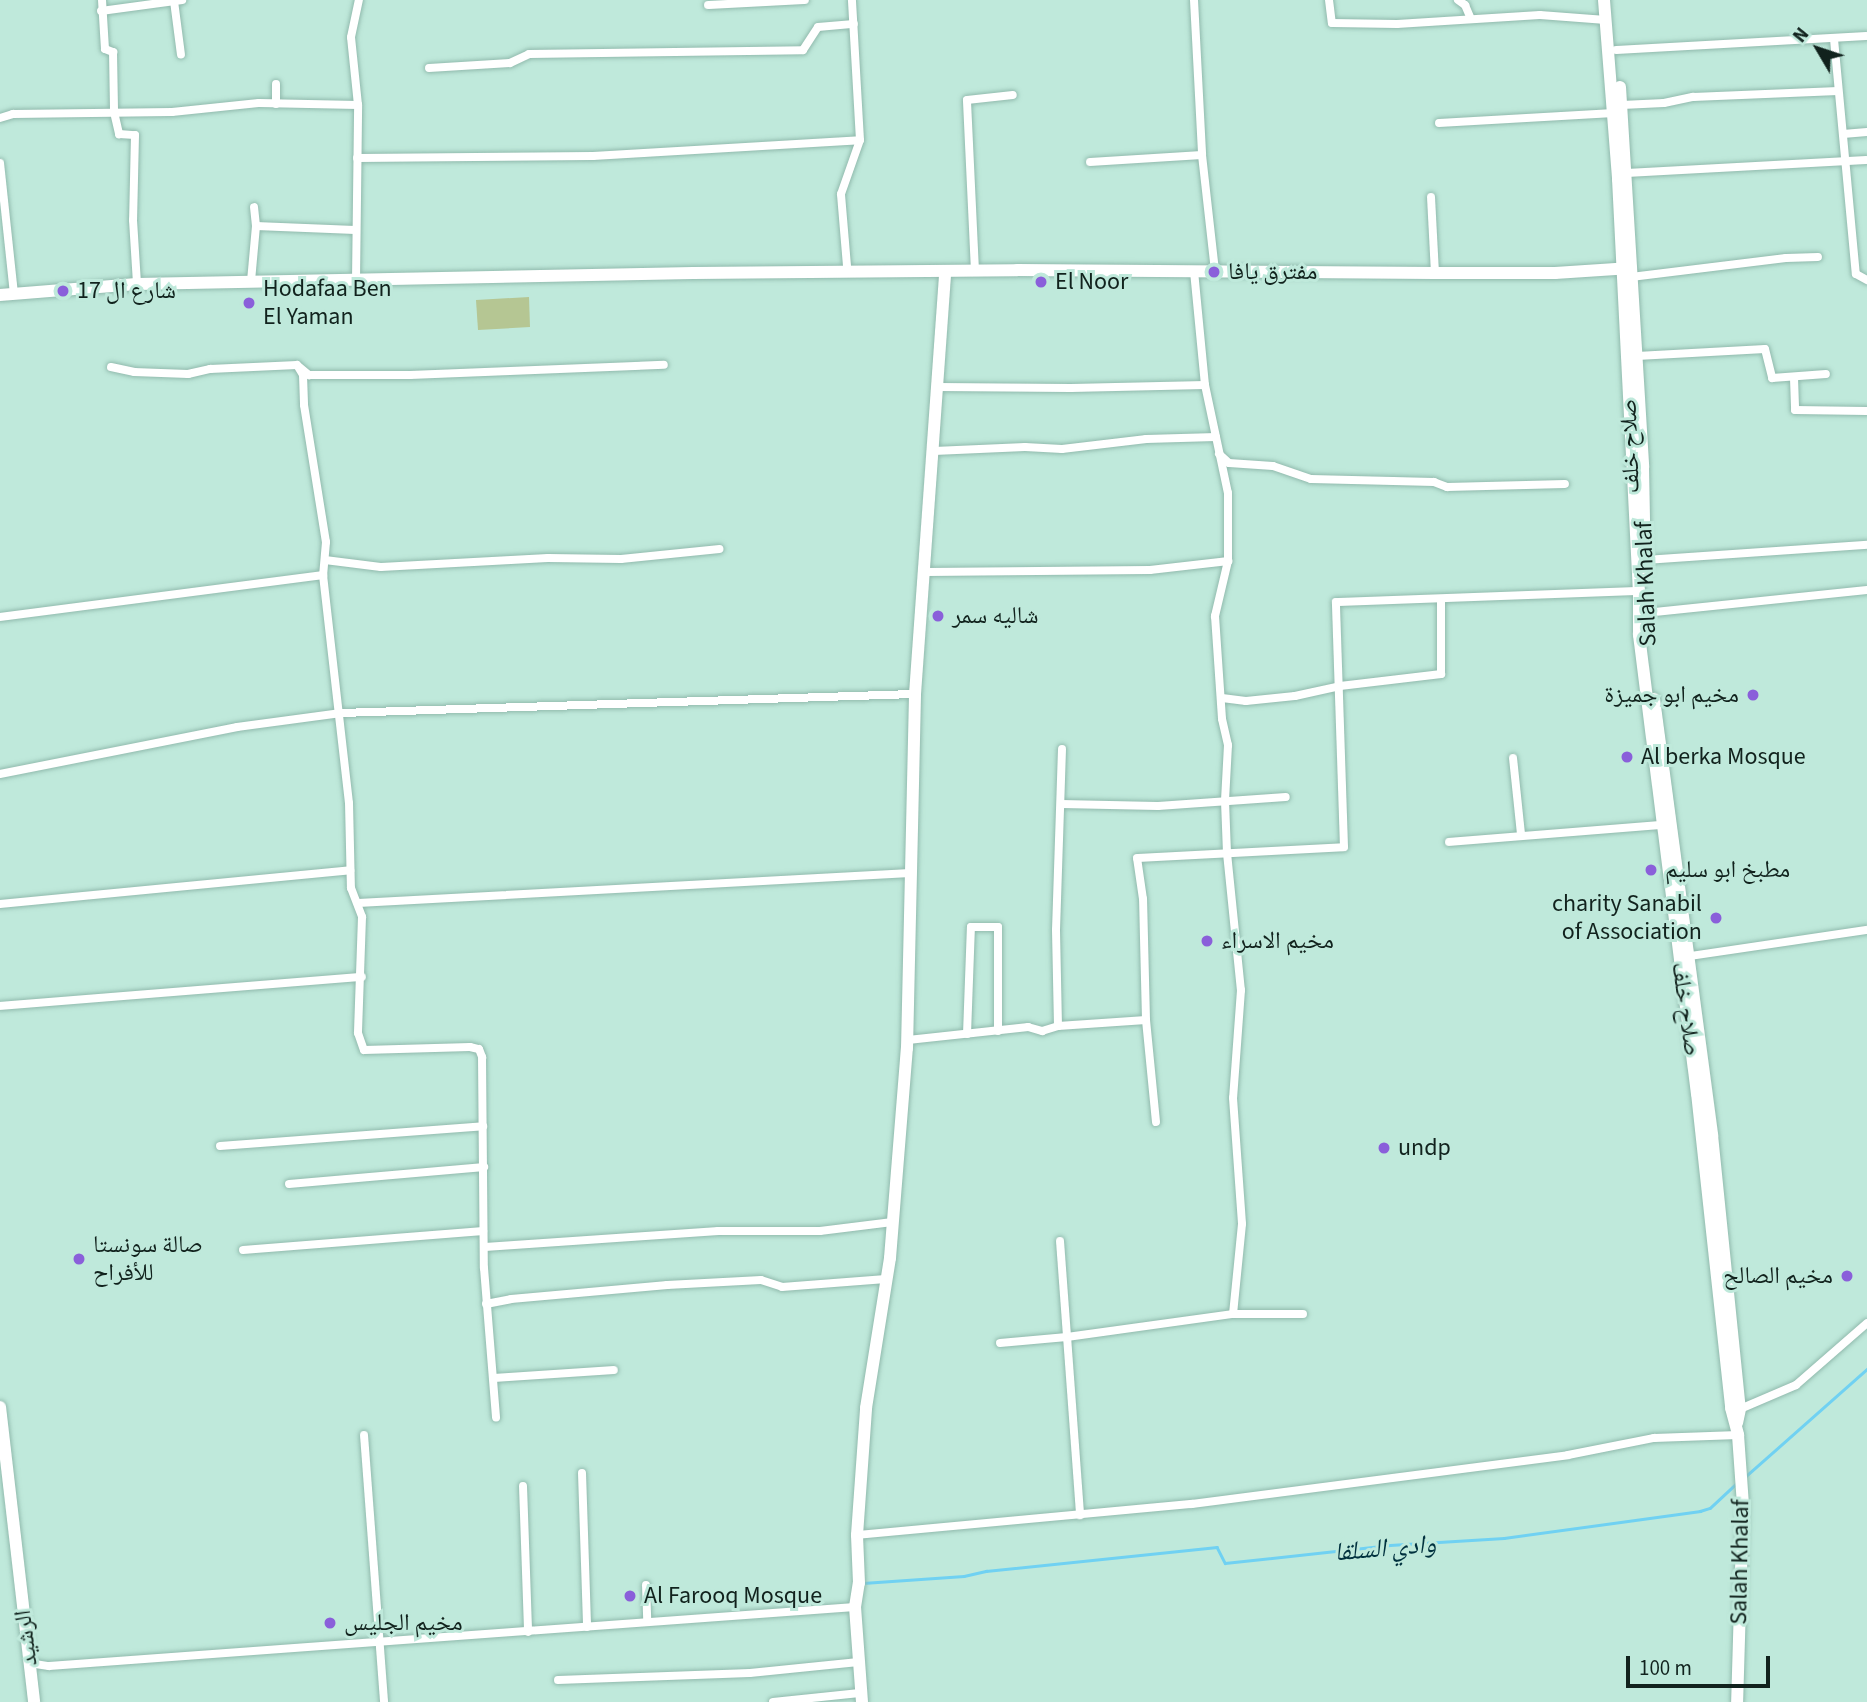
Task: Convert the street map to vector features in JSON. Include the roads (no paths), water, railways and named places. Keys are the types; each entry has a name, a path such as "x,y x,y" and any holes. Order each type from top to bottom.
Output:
{"street":[{"path":"102,0 105,50 113,52 114,112 119,134 135,135 133,220 137,284"},
{"path":"356,280 358,105 351,37 359,0"},
{"path":"708,5 804,0"},
{"path":"847,266 841,194 860,140 852,0"},
{"path":"1194,0 1202,155 1215,271"},
{"path":"1329,0 1332,23 1397,24 1540,15 1606,20"},
{"path":"1458,0 1465,5 1471,19"},
{"name":"صلاح خلف","path":"1604,0 1618,109 1628,271 1639,635 1696,1081 1731,1408 1738,1429"},
{"name":"Salah Khalaf","path":"1612,0 1618,109 1626,173 1628,271 1637,356 1649,664 1690,956"},
{"path":"101,11 178,1 181,55"},
{"path":"429,68 510,63 529,54 803,50 818,27 854,24"},
{"path":"1616,50 1867,36"},
{"path":"1834,39 1856,274 1867,280"},
{"path":"276,85 276,104"},
{"path":"1439,123 1618,109 1693,97 1838,91"},
{"path":"975,271 967,100 1013,95"},
{"path":"0,118 13,114 172,112 276,104 358,105"},
{"path":"1843,134 1867,132"},
{"path":"357,158 593,156 860,140"},
{"path":"1090,162 1202,155"},
{"path":"1626,173 1867,160"},
{"path":"0,163 14,294"},
{"path":"1431,197 1435,273"},
{"path":"251,281 256,226 254,207"},
{"path":"256,226 355,230"},
{"path":"0,295 137,284 681,273 1555,273 1628,271 1818,257"},
{"path":"1194,271 1205,384 1228,493 1228,561 1215,616 1222,719 1228,745 1224,801 1227,853 1241,990 1233,1098 1242,1224 1233,1314"},
{"path":"773,1702 861,1697 855,1607 859,1583 857,1535 866,1409 886,1279 908,1040 915,694 926,572 945,272"},
{"path":"1637,356 1765,349 1772,378 1826,374"},
{"path":"297,365 303,375 304,405 327,542 323,575 341,713 349,803 351,888 362,917 358,1033 364,1051 479,1049 482,1057 483,1231 496,1418"},
{"path":"111,367 134,372 188,374 210,369 297,365 309,374 372,375 664,365"},
{"path":"1794,378 1795,410 1867,411"},
{"path":"937,387 1070,388 1205,384"},
{"path":"934,451 1062,449 1146,439 1216,437"},
{"path":"1219,454 1229,463 1273,466 1311,479 1434,482 1447,487 1565,484"},
{"path":"1645,560 1867,545"},
{"path":"325,559 381,567 548,558 621,559 719,550"},
{"path":"926,572 1150,570 1228,561"},
{"path":"0,617 323,575"},
{"path":"1645,613 1867,590"},
{"path":"1156,1122 1146,1020 1146,941 1137,858 1283,853 1344,847 1336,602 1433,596 1441,599 1639,591"},
{"path":"1222,698 1246,701 1441,674 1441,599"},
{"path":"0,774 237,727 341,713 915,694"},
{"path":"1058,1026 1056,930 1062,749"},
{"path":"1513,758 1521,834"},
{"path":"1061,804 1113,807 1286,797"},
{"path":"1449,842 1521,834 1662,825"},
{"path":"0,904 350,870"},
{"path":"358,903 910,873"},
{"path":"967,1034 971,928 998,927 998,1031"},
{"path":"1690,956 1867,930"},
{"name":"صلاح خلف","path":"1690,956 1712,1135 1740,1409 1738,1429"},
{"path":"0,1006 362,977"},
{"path":"908,1040 1028,1027 1042,1031 1058,1026 1146,1020"},
{"path":"220,1146 483,1126"},
{"path":"289,1184 484,1167"},
{"path":"485,1247 718,1231 820,1231 892,1222"},
{"path":"243,1250 483,1231"},
{"path":"1059,1241 1080,1515"},
{"path":"486,1304 511,1299 667,1285 761,1280 782,1287 886,1279"},
{"path":"1000,1343 1067,1337 1233,1314 1303,1314"},
{"path":"1740,1409 1796,1385 1867,1323"},
{"path":"494,1378 614,1370"},
{"name":"الرشيد","path":"0,1407 34,1702"},
{"path":"857,1535 1080,1515 1321,1488 1511,1460 1568,1455 1654,1438 1738,1429"},
{"name":"Salah Khalaf","path":"1737,1702 1742,1490 1738,1429"},
{"path":"364,1435 384,1702"},
{"path":"582,1473 587,1627"},
{"path":"523,1486 528,1632"},
{"path":"646,1585 647,1620"},
{"path":"29,1663 49,1666 380,1640 528,1632 647,1620 855,1607"},
{"path":"558,1680 750,1673 858,1662"}],"waterway":[{"name":"وادي السلقا","path":"1746,1476 1867,1369"},
{"name":"وادي السلقا","path":"863,1583 964,1576 986,1571 1217,1547 1225,1563 1390,1545 1504,1538 1700,1511 1710,1508 1738,1482"}],"place":[{"name":"مفترق يافا","path":"1214,272"},
{"name":"El Noor","path":"1041,282"},
{"name":"شارع ال 17","path":"63,291"},
{"name":"Hodafaa Ben El Yaman","path":"249,303"},
{"name":"شاليه سمر","path":"938,616"},
{"name":"مخيم ابو جميزة","path":"1753,695"},
{"name":"Al berka Mosque","path":"1627,757"},
{"name":"مطبخ ابو سليم","path":"1651,870"},
{"name":"charity Sanabil of Association","path":"1716,918"},
{"name":"مخيم الاسراء","path":"1207,941"},
{"name":"undp","path":"1384,1148"},
{"name":"صالة سونستا للأفراح","path":"79,1259"},
{"name":"مخيم الصالح","path":"1847,1276"},
{"name":"Al Farooq Mosque","path":"630,1596"},
{"name":"مخيم الجليس","path":"330,1623"}]}
